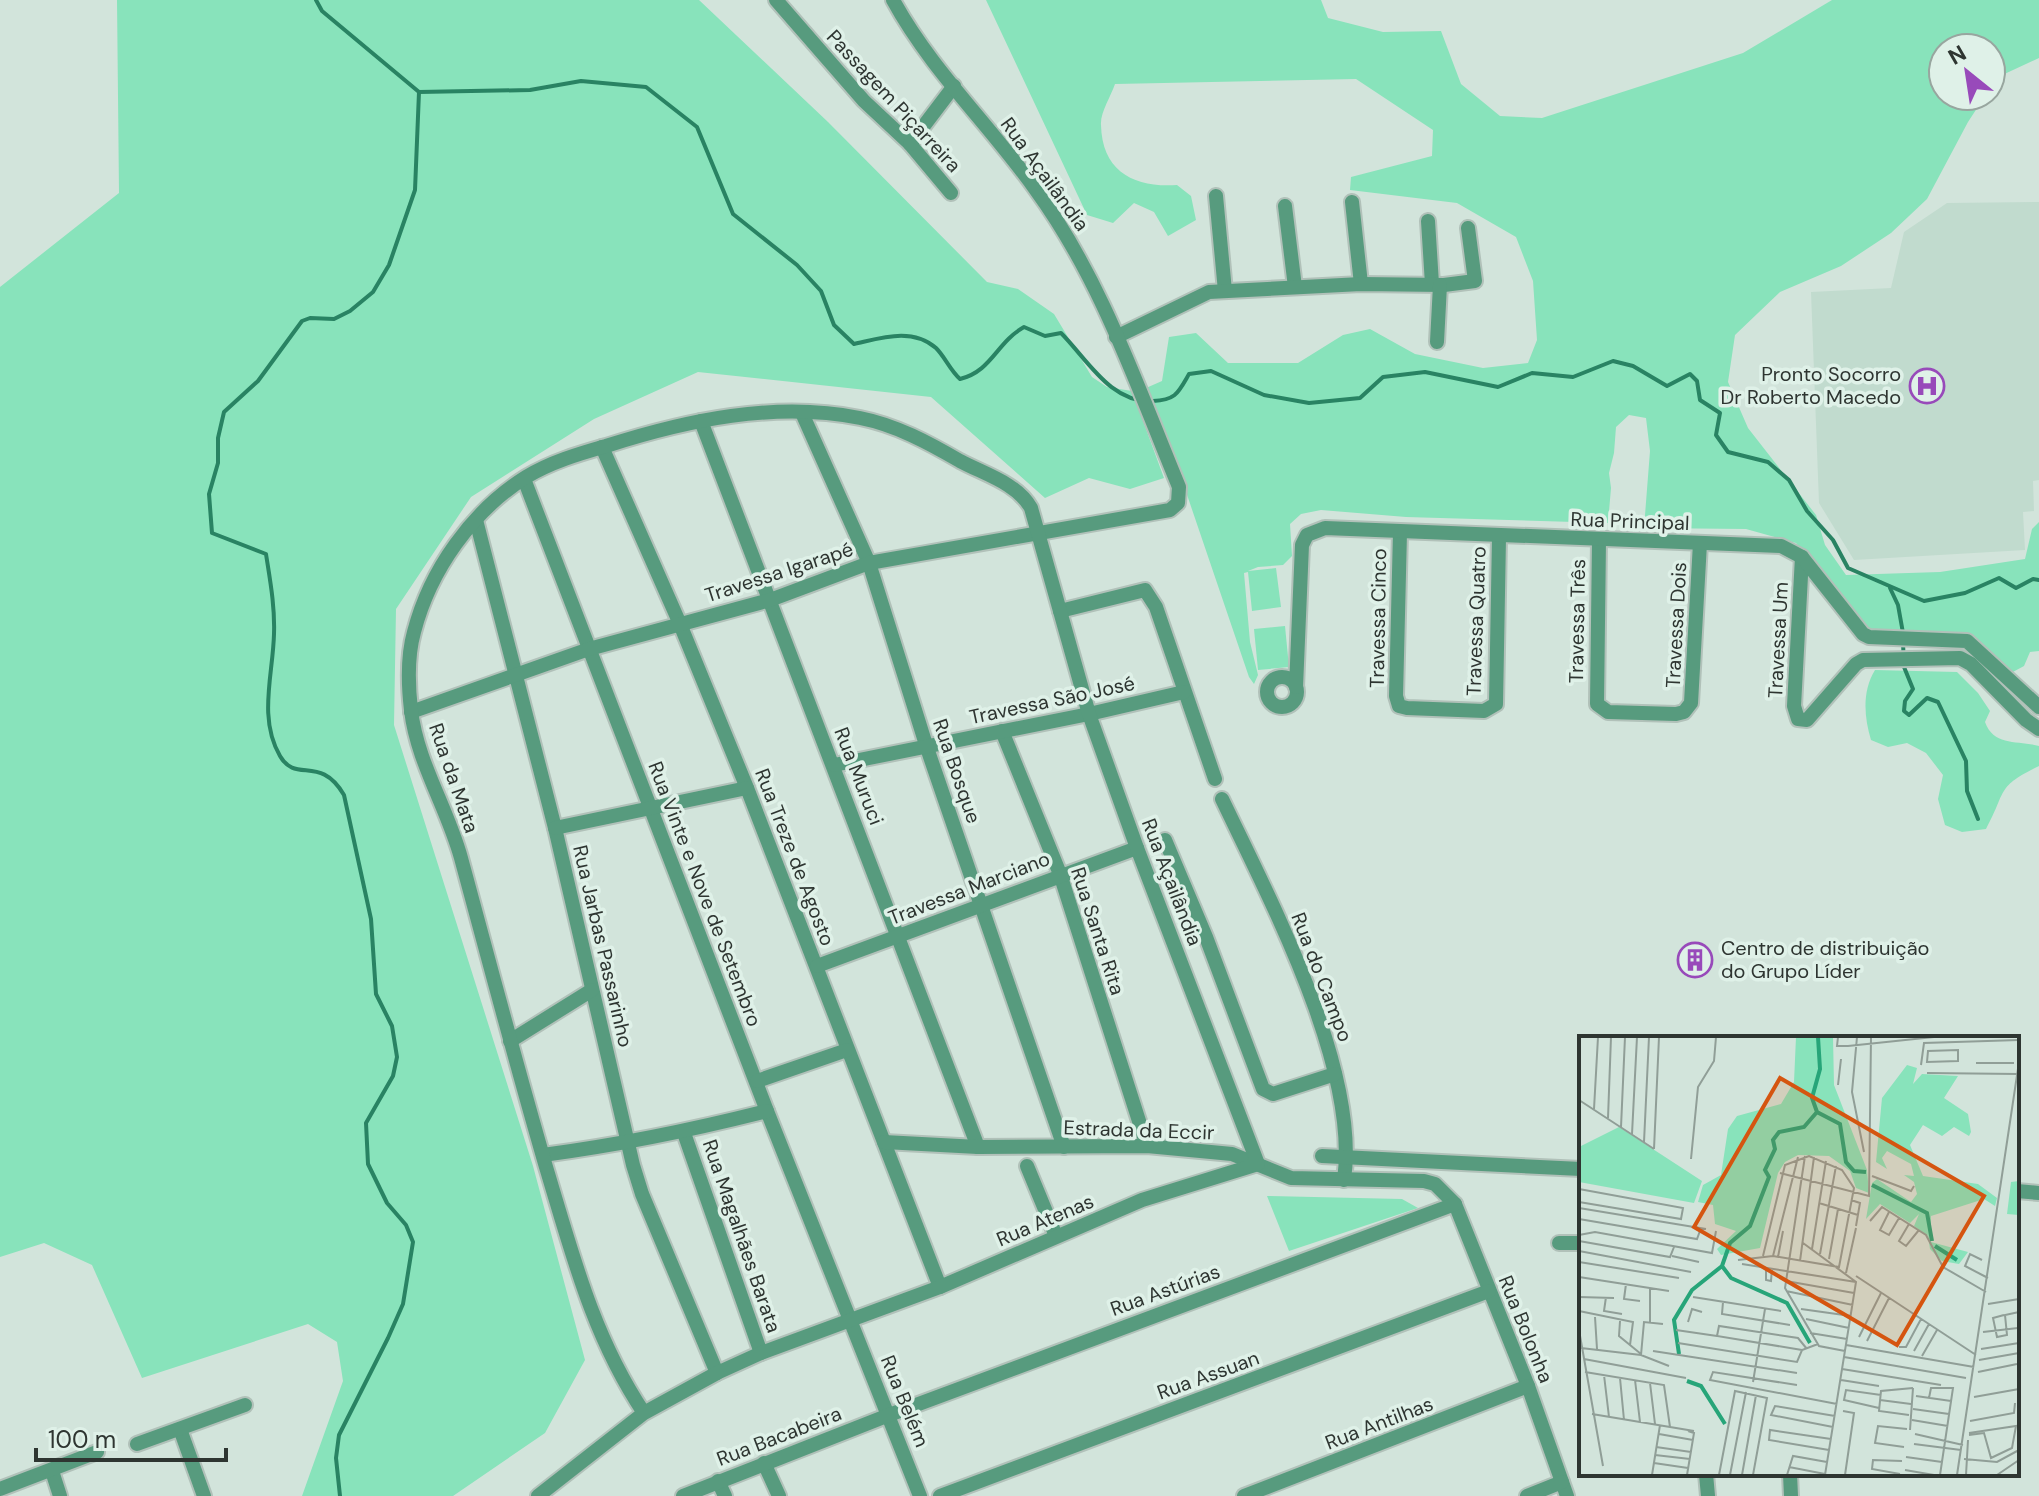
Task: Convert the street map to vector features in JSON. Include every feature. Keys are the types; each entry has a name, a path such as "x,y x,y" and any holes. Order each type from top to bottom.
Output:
{"street":[{"name":"Passagem Piçarreira","path":"776,0 864,101 910,144 951,193"},
{"name":"Rua Açailândia","path":"893,0 912,34 1036,189 1063,229 1097,292 1179,487 1178,503 1170,510"},
{"path":"910,144 954,86"},
{"path":"1216,196 1225,291"},
{"path":"1352,202 1361,284"},
{"path":"1285,206 1295,287"},
{"path":"1428,221 1436,284 1437,342"},
{"path":"1116,337 1209,292 1475,281 1468,228"},
{"name":"Rua da Mata","path":"644,1413 618,1369 584,1296 460,856 423,757 411,712 409,657 414,630 428,591 476,520 524,479 554,462 660,428 757,412 802,413 863,418 928,442 1018,491 1031,508 1060,611"},
{"name":"Rua Bosque","path":"802,413 869,563 927,748 1064,1147"},
{"name":"Rua Muruci","path":"701,421 978,1147"},
{"name":"Rua Treze de Agosto","path":"602,447 680,624 747,788 940,1287"},
{"name":"Rua Vinte e Nove de Setembro","path":"524,479 851,1322"},
{"name":"Travessa Igarapé","path":"411,712 589,649 770,600 869,563 1170,510"},
{"name":"Rua Jarbas Passarinho","path":"476,520 517,673 642,1194 717,1373"},
{"name":"Rua Principal","path":"1296,687 1302,545 1307,535 1325,528 1499,537 1768,544 1781,546 1802,557"},
{"name":"Travessa Cinco","path":"1400,532 1396,696 1399,706 1445,710"},
{"name":"Travessa Quatro","path":"1445,710 1484,711 1496,704 1499,537"},
{"name":"Travessa Três","path":"1599,540 1595,697 1597,704 1608,712 1642,713"},
{"name":"Travessa Dois","path":"1642,713 1676,714 1684,712 1691,703 1700,543"},
{"path":"1802,557 1863,634 1869,637 1967,641 2039,707"},
{"name":"Travessa Um","path":"1802,557 1794,706 1798,719 1807,720 1863,660 1960,658 1971,664 2026,720 2039,729"},
{"path":"1060,611 1145,590 1156,607 1215,779"},
{"name":"Rua Açailândia","path":"1060,611 1089,714 1258,1164"},
{"name":"Travessa São José","path":"834,765 1184,692"},
{"name":"Rua Santa Rita","path":"1002,731 1060,874 1147,1146"},
{"path":"555,828 747,788"},
{"name":"Rua do Campo","path":"1222,799 1272,905 1331,1055 1346,1131 1348,1157 1344,1180"},
{"path":"1165,840 1206,937 1263,1089 1273,1094 1335,1074"},
{"name":"Travessa Marciano","path":"817,966 1137,848"},
{"path":"510,1041 592,990"},
{"path":"757,1081 847,1050"},
{"path":"543,1155 628,1144 767,1111"},
{"name":"Rua Magalhães Barata","path":"684,1133 761,1353"},
{"name":"Estrada da Eccir","path":"884,1142 978,1147 1147,1146 1232,1154 1291,1178 1415,1180 1435,1184"},
{"path":"1322,1156 1579,1169"},
{"name":"Rua Atenas","path":"538,1496 644,1413 717,1373 761,1353 940,1287 1142,1200 1258,1164"},
{"path":"1027,1166 1056,1236"},
{"name":"Rua Bolonha","path":"1435,1184 1455,1204 1528,1386 1565,1489"},
{"path":"2019,1191 2039,1193"},
{"name":"Rua Astúrias","path":"889,1415 1455,1204"},
{"path":"1559,1243 1579,1243"},
{"name":"Rua Assuan","path":"940,1496 1489,1291"},
{"name":"Rua Belém","path":"851,1322 920,1496"},
{"name":"Rua Antilhas","path":"1244,1496 1528,1386"},
{"path":"137,1444 245,1405"},
{"name":"Rua Bacabeira","path":"683,1496 889,1415"},
{"path":"180,1429 204,1496"},
{"path":"0,1489 97,1452"},
{"path":"764,1463 779,1496"},
{"path":"52,1471 60,1496"},
{"path":"1706,1476 1708,1496"},
{"path":"1790,1476 1791,1496"},
{"path":"718,1481 725,1496"},
{"path":"1527,1496 1565,1489"}],"shaded area":[{"name":"Pronto Socorro Dr Roberto Macedo","path":"2039,202 2039,480 2033,481 2034,511 2023,512 2025,550 1854,560 1819,503 1811,292 1891,288 1904,232 1947,203"}],"green space":[{"path":"117,0 699,0 828,122 987,282 1018,289 1054,314 1092,377 1107,387 1132,391 1164,478 1130,489 1089,478 1045,498 931,397 698,372 594,419 471,497 396,609 394,725 533,1166 585,1360 545,1433 453,1496 302,1496 343,1381 337,1342 308,1324 142,1378 92,1265 44,1243 0,1257 0,287 119,193"},
{"path":"986,0 1321,0 1328,18 1383,32 1441,31 1461,84 1500,116 1542,118 1743,53 1832,0 2039,0 2039,58 2007,73 2007,32 1927,32 1927,112 1975,112 1927,199 1891,233 1841,266 1780,292 1735,335 1728,382 1748,428 1816,515 1825,545 1846,575 1940,572 2025,559 2032,529 2039,522 2039,651 2030,652 2024,666 2011,673 1981,642 1969,636 1868,631 1796,543 1746,529 1644,528 1650,451 1646,418 1629,415 1616,427 1609,473 1608,523 1406,517 1321,510 1301,514 1290,524 1292,556 1283,565 1248,571 1276,568 1281,607 1252,611 1248,572 1244,573 1250,642 1258,675 1254,684 1249,677 1166,433 1149,401 1146,388 1162,381 1169,337 1196,333 1228,363 1298,363 1343,335 1370,329 1415,354 1483,368 1528,363 1537,340 1533,281 1516,237 1457,203 1350,190 1351,177 1432,156 1433,130 1356,79 1115,84 1101,120 1107,155 1124,174 1135,180 1148,184 1177,185 1191,196 1196,220 1168,236 1154,212 1134,203 1113,223 1087,215"},
{"path":"1285,626 1289,667 1258,670 1254,629"},
{"path":"1875,670 1957,672 1978,693 1990,711 1985,722 1994,735 2008,741 2039,746 2039,766 2008,785 1986,829 1962,832 1945,825 1938,799 1943,775 1926,753 1907,743 1888,747 1871,740 1866,704 1868,687"},
{"path":"1267,1196 1402,1199 1418,1208 1289,1251"}],"waterway":[{"path":"316,0 322,11 419,92 530,90 581,81 646,87 697,127 733,214 797,265 821,291 834,325 854,344 896,336 917,338 936,348 960,379 980,370 1024,327 1045,336 1061,333 1112,388 1138,400 1153,401 1176,394 1189,374 1211,371 1264,395 1309,403 1360,398 1383,377 1425,372 1498,387 1532,373 1573,377 1613,361 1633,366 1667,386 1690,374 1697,381 1700,400 1720,413 1716,435 1728,452 1768,462 1789,480 1807,511 1833,540 1848,568 1924,601 1965,593 1999,578 2016,588 2033,579 2039,580"},
{"path":"340,1496 336,1458 339,1435 403,1304 413,1242 406,1225 387,1203 368,1164 366,1123 393,1076 397,1057 392,1026 376,994 371,919 344,795 326,776 286,764 273,742 268,696 274,613 266,554 212,533 209,494 218,463 218,438 224,412 258,381 302,321 310,318 334,319 350,311 373,292 389,265 415,190 419,92"},
{"path":"1890,588 1898,605 1903,633"},
{"path":"1903,642 1904,667 1913,689 1905,701 1904,711 1909,715 1927,698 1938,702 1966,761 1967,791 1978,819"}],"place":[{"name":"Pronto Socorro Dr Roberto Macedo","path":"1927,386"},
{"name":"Centro de distribuição do Grupo Líder","path":"1695,960"}]}
